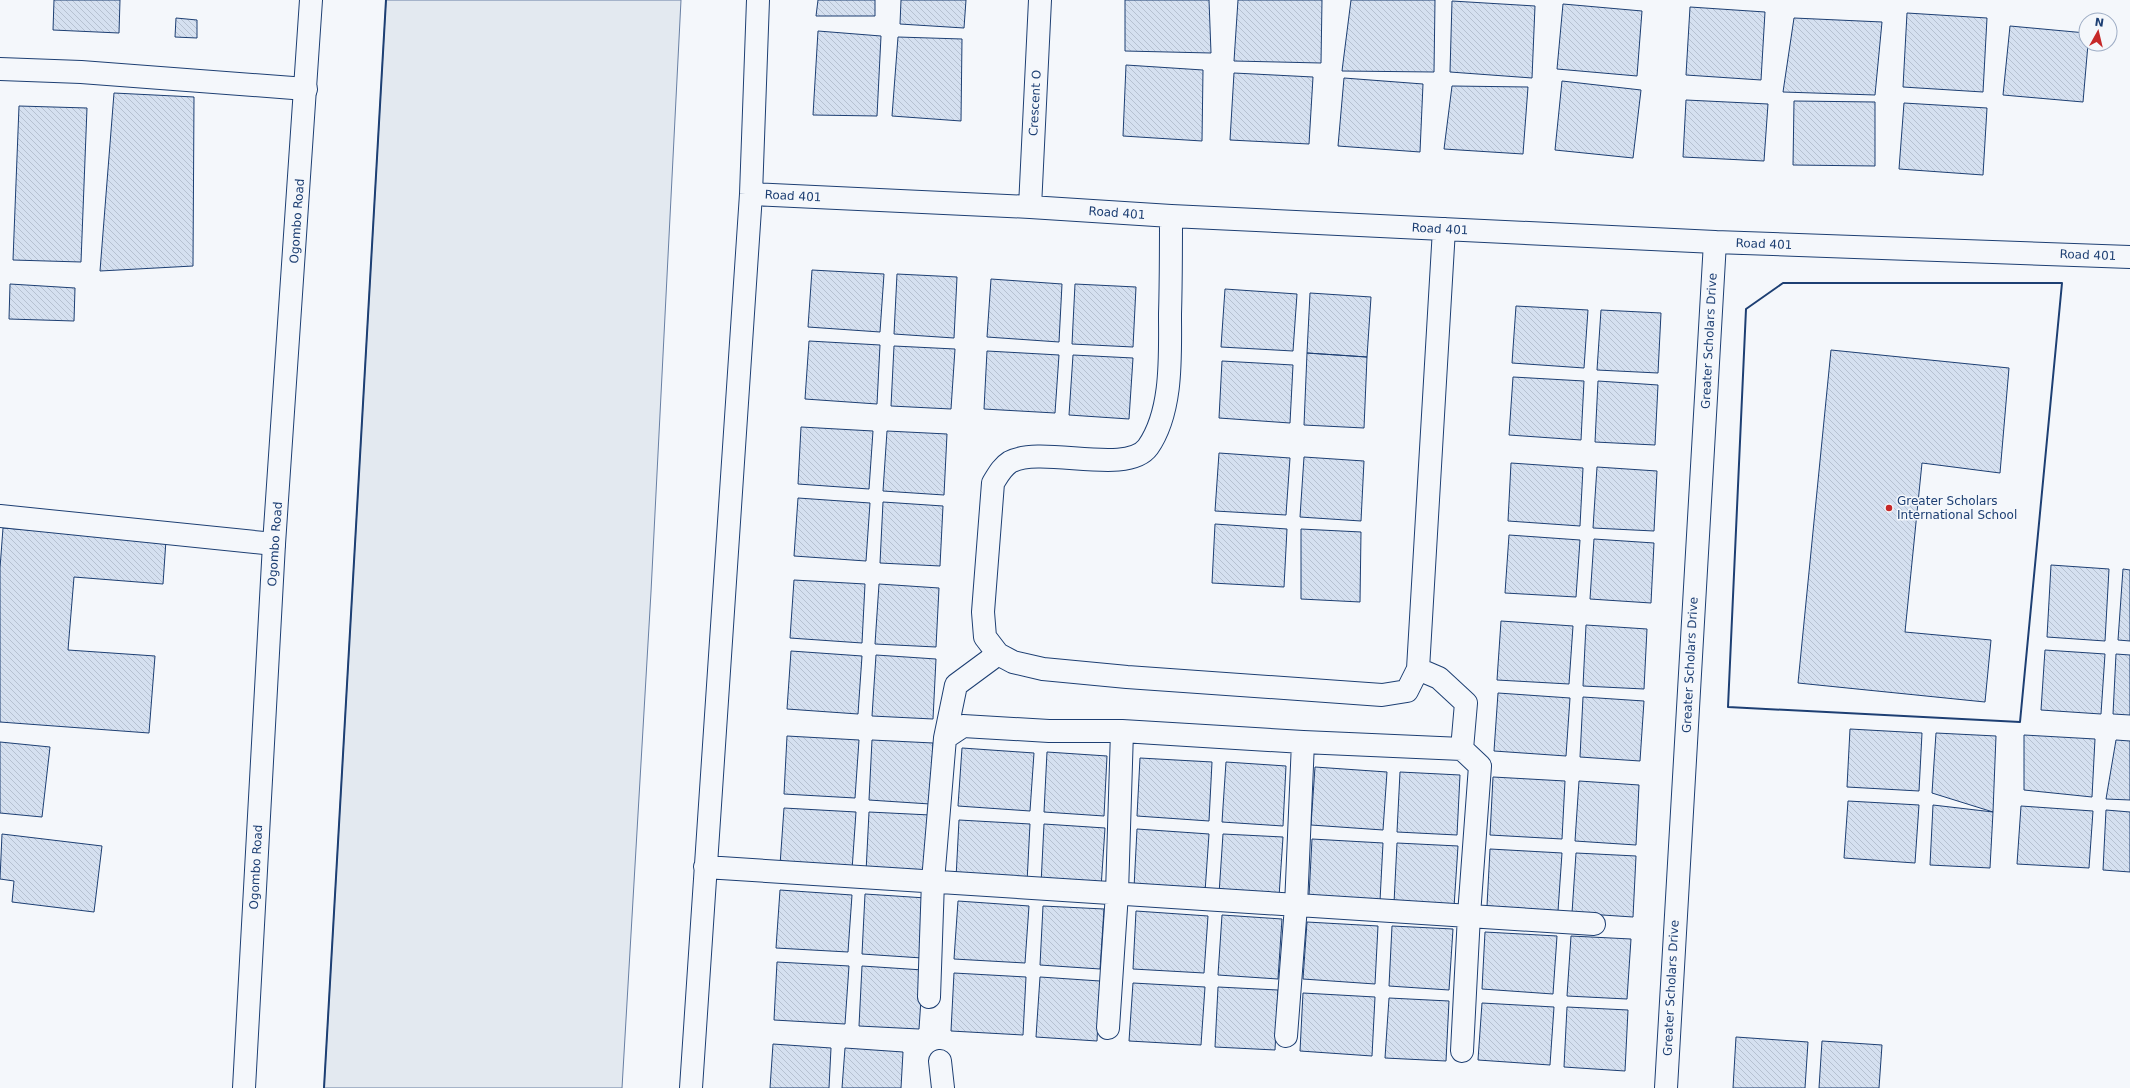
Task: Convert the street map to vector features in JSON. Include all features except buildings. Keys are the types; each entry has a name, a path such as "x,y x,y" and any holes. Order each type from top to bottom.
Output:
{"street":[{"name":"Ogombo Road","path":"244,1088 274,544 311,0"},
{"path":"691,1088 751,194 758,0"},
{"name":"Crescent O","path":"1030,207 1040,0"},
{"path":"0,69 81,72 306,89"},
{"name":"Road 401","path":"751,194 1715,242 2130,257"},
{"path":"1171,216 1169,381 1159,426 1148,447 1137,457 1118,460 1027,458 1010,462 1001,470 993,483 983,612 984,637 998,654 1013,662 1043,669 1127,677 1382,695 1407,691 1418,669 1444,229"},
{"name":"Greater Scholars Drive","path":"1666,1088 1715,242"},
{"path":"0,516 274,544"},
{"path":"929,997 933,881 945,738 956,686 998,654"},
{"path":"1418,669 1439,678 1466,703 1462,749"},
{"path":"945,738 963,726 1049,731 1122,731 1303,742 1462,749 1480,766 1469,915 1462,1051"},
{"path":"1108,1028 1117,893 1122,731"},
{"path":"1286,1036 1296,906 1303,742"},
{"path":"705,867 1594,924"},
{"path":"940,1061 943,1088"}],"shaded area":[{"path":"386,0 681,0 651,592 622,1088 324,1088"}],"wall":[{"path":"324,1088 386,0"},
{"path":"1783,283 2062,283 2020,722 1728,707 1746,309 1783,283"}],"place":[{"name":"Greater Scholars International School","path":"1889,508"}]}
